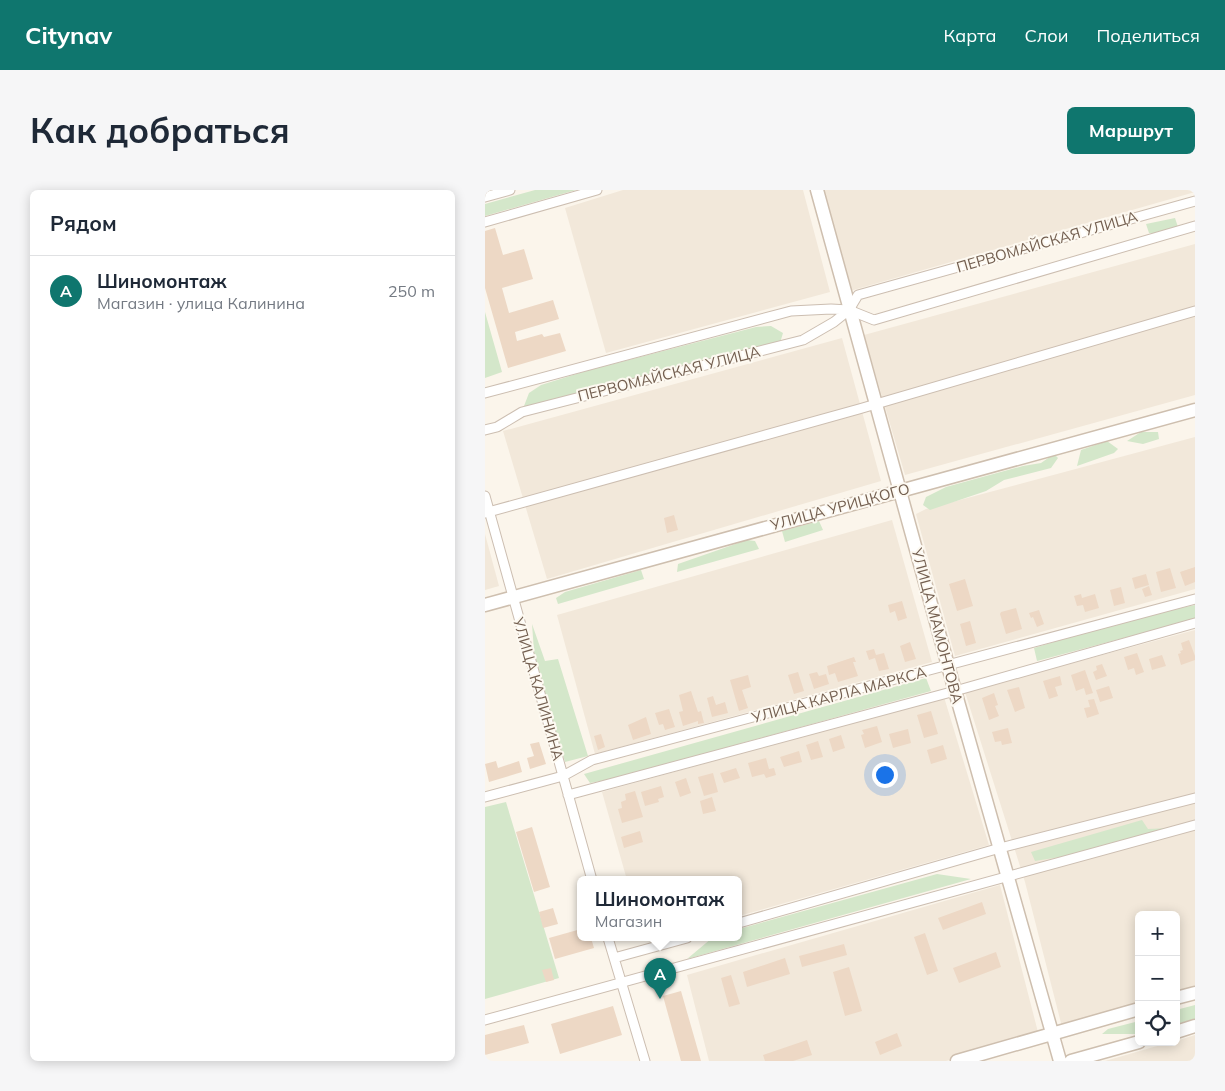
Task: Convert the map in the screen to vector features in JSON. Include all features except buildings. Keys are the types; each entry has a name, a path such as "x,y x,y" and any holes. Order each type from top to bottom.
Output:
{"street":[{"path":"485,197 511,190"},
{"path":"485,222 597,190"},
{"name":"УЛИЦА МАМОНТОВА","path":"817,190 948,666 1060,1061"},
{"name":"ПЕРВОМАЙСКАЯ УЛИЦА","path":"485,430 497,427 522,412 803,340 834,322 849,310 858,295 1195,201"},
{"name":"ПЕРВОМАЙСКАЯ УЛИЦА","path":"485,393 791,312 831,308 849,310 874,320 1195,226"},
{"path":"487,513 875,404 1195,311"},
{"name":"УЛИЦА УРИЦКОГО","path":"485,605 1195,410"},
{"name":"УЛИЦА КАЛИНИНА","path":"485,496 487,513 591,876"},
{"name":"УЛИЦА КАРЛА МАРКСА","path":"485,797 563,776 592,760 1195,599"},
{"name":"УЛИЦА КАРЛА МАРКСА","path":"568,795 1195,624"},
{"path":"742,922 1000,848 1195,798"},
{"path":"485,1020 1195,826"},
{"path":"609,941 645,1061"},
{"path":"614,958 676,941"},
{"path":"1180,997 1195,993"},
{"path":"957,1061 1135,1010"},
{"path":"1180,1031 1195,1026"},
{"path":"1071,1061 1135,1043"}],"shaded area":[{"path":"623,190 803,190 830,292 606,353 565,208"},
{"path":"822,190 1195,190 1195,192 850,291"},
{"path":"1195,244 1195,395 905,475 864,335"},
{"path":"842,338 881,481 547,579 503,431"},
{"path":"1195,437 1195,589 955,656 916,514 926,509"},
{"path":"892,520 932,662 595,754 557,615"},
{"path":"485,534 499,586 485,590"},
{"path":"1195,630 1195,989 1180,993 1180,911 1135,911 1135,1006 1062,1027 1025,882 965,692"},
{"path":"944,697 989,845 742,915 742,876 626,876 602,792"},
{"path":"1000,885 1039,1036 946,1061 709,1061 687,975"},
{"path":"1195,1035 1195,1061 1105,1061 1157,1046 1180,1046 1180,1040"}],"green space":[{"path":"535,190 576,190 485,216 485,204"},
{"path":"1175,218 1178,227 1165,234 1149,233 1146,224"},
{"path":"485,312 502,372 485,378"},
{"path":"771,326 783,333 780,343 535,408 524,406 529,393 541,385 586,371 756,327"},
{"path":"1141,432 1158,432 1159,439 1143,444 1127,441"},
{"path":"1107,441 1118,449 1114,453 1077,466 1081,450"},
{"path":"1054,454 1058,458 1051,468 1004,480 986,491 930,510 923,505 926,497 946,487 1023,466 1041,463"},
{"path":"819,521 823,530 785,542 782,531"},
{"path":"747,540 755,541 759,549 677,572 678,564"},
{"path":"641,570 644,579 558,604 556,598 565,592"},
{"path":"1195,605 1195,619 1037,661 1034,648 1132,618"},
{"path":"532,624 545,661 558,659 588,756 565,762 535,665"},
{"path":"926,678 931,691 616,778 590,783 584,774"},
{"path":"506,802 559,978 485,999 485,807"},
{"path":"1142,820 1148,829 1169,828 1066,856 1035,861 1031,852"},
{"path":"937,874 971,879 687,959 708,941 742,941 742,928"},
{"path":"1195,1005 1195,1019 1180,1023 1180,1009"},
{"path":"1135,1022 1135,1034 1102,1034 1108,1029"}],"place":[{"name":"Шиномонтаж","path":"660,999"}]}
